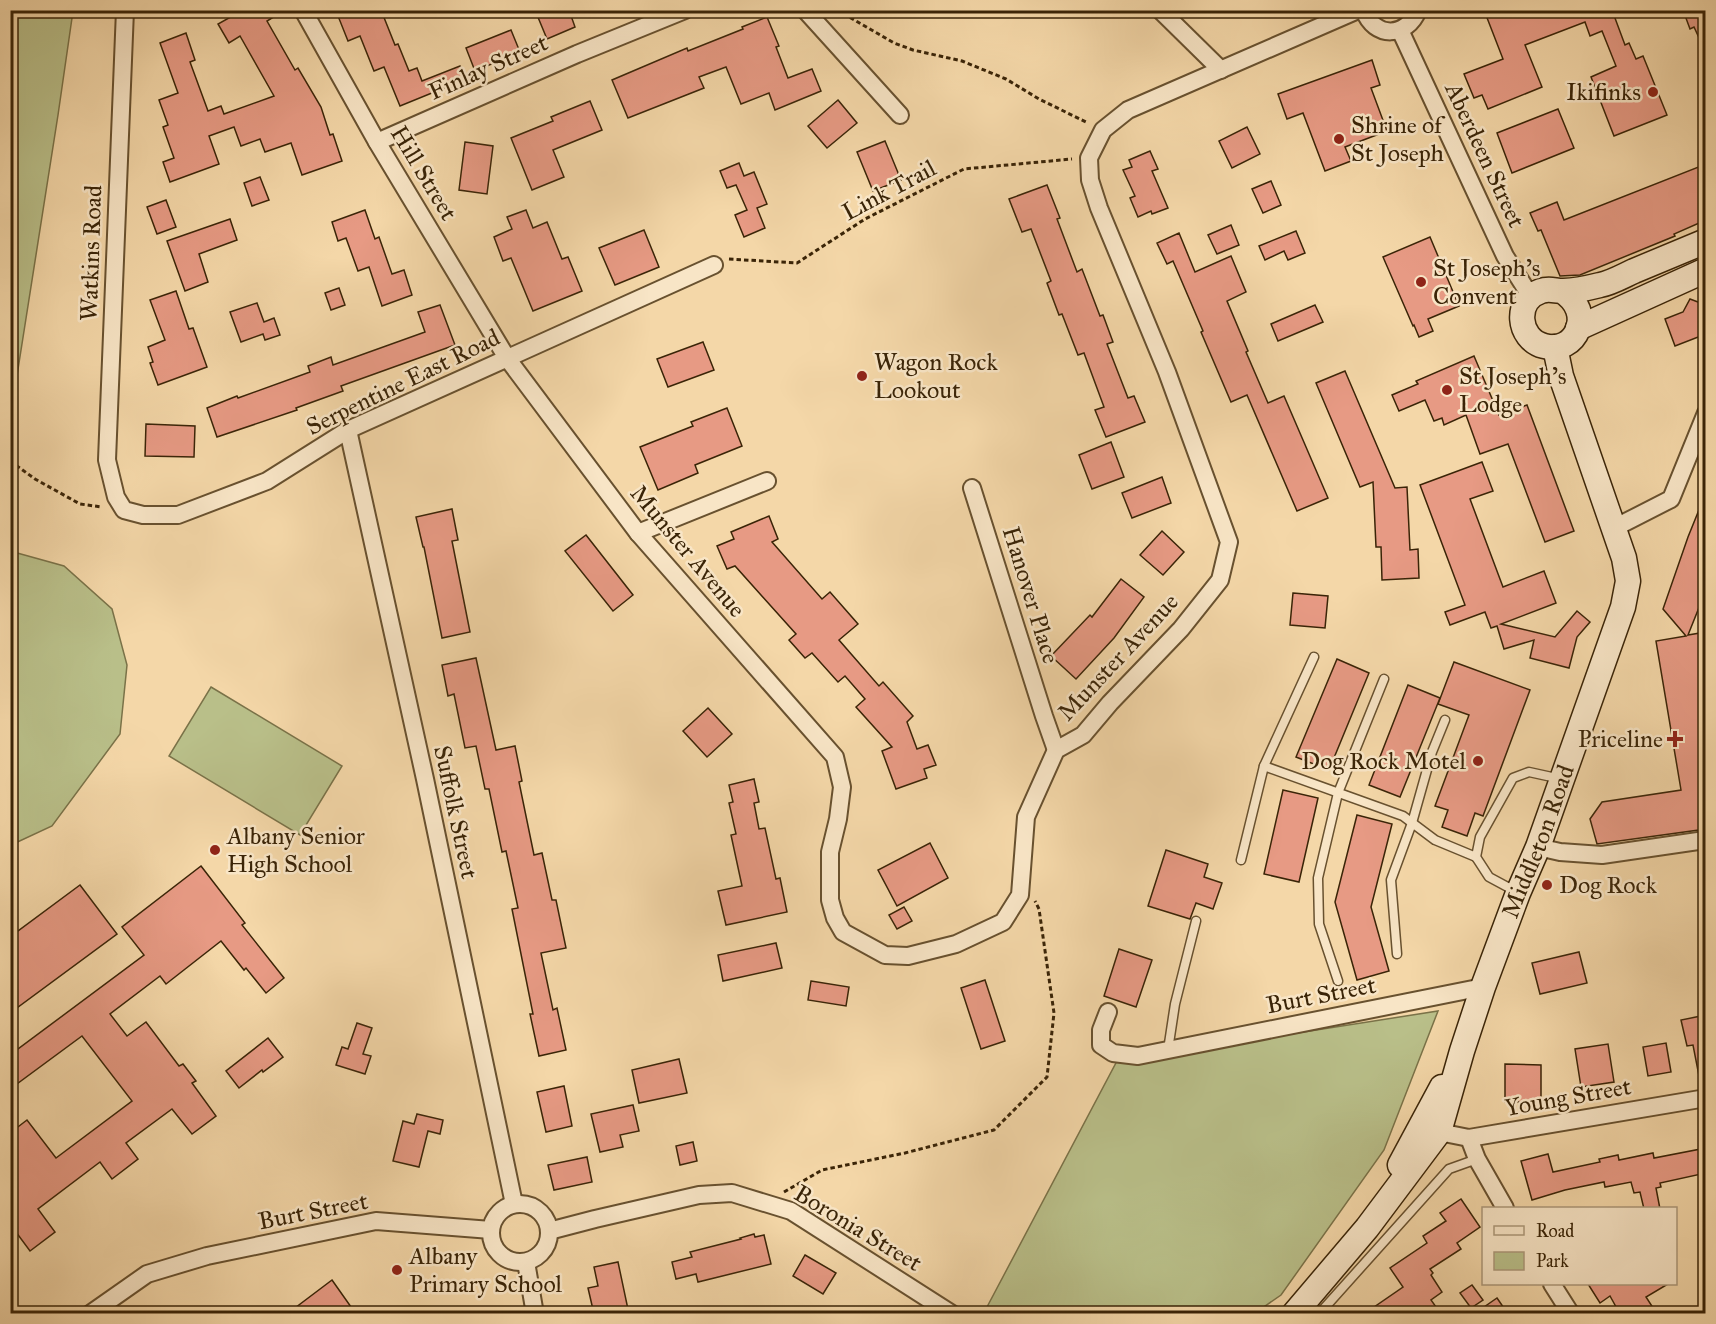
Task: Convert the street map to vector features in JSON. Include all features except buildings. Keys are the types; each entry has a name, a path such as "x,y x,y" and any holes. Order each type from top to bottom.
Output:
{"main road":[{"path":"1562,291 1570,296 1579,310 1578,328 1565,344 1545,347 1535,343 1527,336 1522,315 1531,297 1540,291 1551,289 1562,291 1601,285 1706,241"},
{"path":"1578,328 1706,270"},
{"name":"Middleton Road","path":"1294,1314 1367,1228 1439,1132 1461,1051 1483,987 1538,847 1623,607 1628,581 1624,558 1561,376 1555,347"},
{"name":"Middleton Road","path":"1367,1228 1461,1051"}],"street":[{"name":"Watkins Road","path":"120,503 107,460 125,10"},
{"name":"Hill Street","path":"303,10 377,142 507,358"},
{"name":"Finlay Street","path":"377,142 576,54 685,10"},
{"path":"805,10 900,115"},
{"path":"1160,10 1221,70"},
{"path":"1089,158 1103,130 1128,110 1358,10"},
{"path":"1364,10 1366,17 1373,25 1390,32 1409,25 1418,10"},
{"name":"Aberdeen Street","path":"1400,30 1505,256 1531,297"},
{"name":"Munster Avenue","path":"507,358 638,533 835,757 842,787 838,819 830,852 830,900 835,918 843,932 885,956 908,956 956,944 1003,922 1020,895 1026,817 1056,750 1083,735 1110,703 1181,629 1220,580 1229,542 1167,372 1099,208 1090,180 1089,158"},
{"name":"Serpentine East Road","path":"120,503 143,515 178,514 267,481 348,430 714,265"},
{"path":"1614,528 1671,499 1706,413"},
{"name":"Suffolk Street","path":"348,430 425,779 514,1204"},
{"path":"638,533 767,481"},
{"name":"Hanover Place","path":"972,488 1056,750"},
{"path":"1538,847 1560,852 1602,855 1705,840"},
{"name":"Burt Street","path":"1108,1012 1101,1030 1101,1045 1113,1053 1138,1056 1483,987"},
{"name":"Young Street","path":"1439,1132 1469,1138 1706,1098"},
{"path":"1469,1138 1477,1159 1504,1207"},
{"name":"Boronia Street","path":"549,1231 699,1196 732,1193 791,1211 952,1314"},
{"path":"524,1204 534,1206 542,1213 549,1231 546,1247 541,1254 526,1262 517,1262 500,1255 491,1239 491,1230 493,1221 505,1207 524,1204"},
{"name":"Burt Street","path":"90,1314 147,1274 207,1256 376,1221 491,1230"},
{"path":"526,1262 534,1314"},
{"path":"1553,1285 1571,1314"}],"lane":[{"path":"1241,860 1264,766 1314,657"},
{"path":"1338,981 1319,924 1318,878 1338,793 1384,679"},
{"path":"1397,954 1391,880 1412,823 1432,752 1444,720"},
{"path":"1264,766 1402,816 1435,840 1476,857 1490,877 1518,893"},
{"path":"1476,857 1480,837 1513,778 1529,772 1562,779"},
{"path":"1168,1050 1175,1004 1197,921"},
{"path":"1319,1314 1449,1169 1477,1159"}],"path":[{"path":"837,10 894,43 913,50 962,61 1006,79 1039,99 1103,130"},
{"name":"Link Trail","path":"714,265 727,259 797,263 865,219 964,169 1089,158"},
{"path":"10,461 35,479 80,504 120,503"},
{"path":"764,1203 822,1170 905,1153 994,1130 1047,1077 1054,1013 1039,909 1021,876"}],"green space":[{"path":"11,10 73,11 11,403"},
{"path":"10,551 64,566 112,609 127,665 120,734 52,826 11,845"},
{"path":"211,687 342,766 300,835 169,756"},
{"path":"1438,1011 1384,1150 1281,1295 1255,1313 996,1314 987,1307 1117,1061"}],"place":[{"name":"Ikifinks","path":"1653,92"},
{"name":"Shrine of St Joseph","path":"1339,139"},
{"name":"St Joseph's Convent","path":"1421,282"},
{"name":"Wagon Rock Lookout","path":"862,376"},
{"name":"St Joseph's Lodge","path":"1447,390"},
{"name":"Priceline","path":"1675,739"},
{"name":"Dog Rock Motel","path":"1478,761"},
{"name":"Albany Senior High School","path":"215,850"},
{"name":"Dog Rock","path":"1547,885"},
{"name":"Albany Primary School","path":"397,1270"}]}
